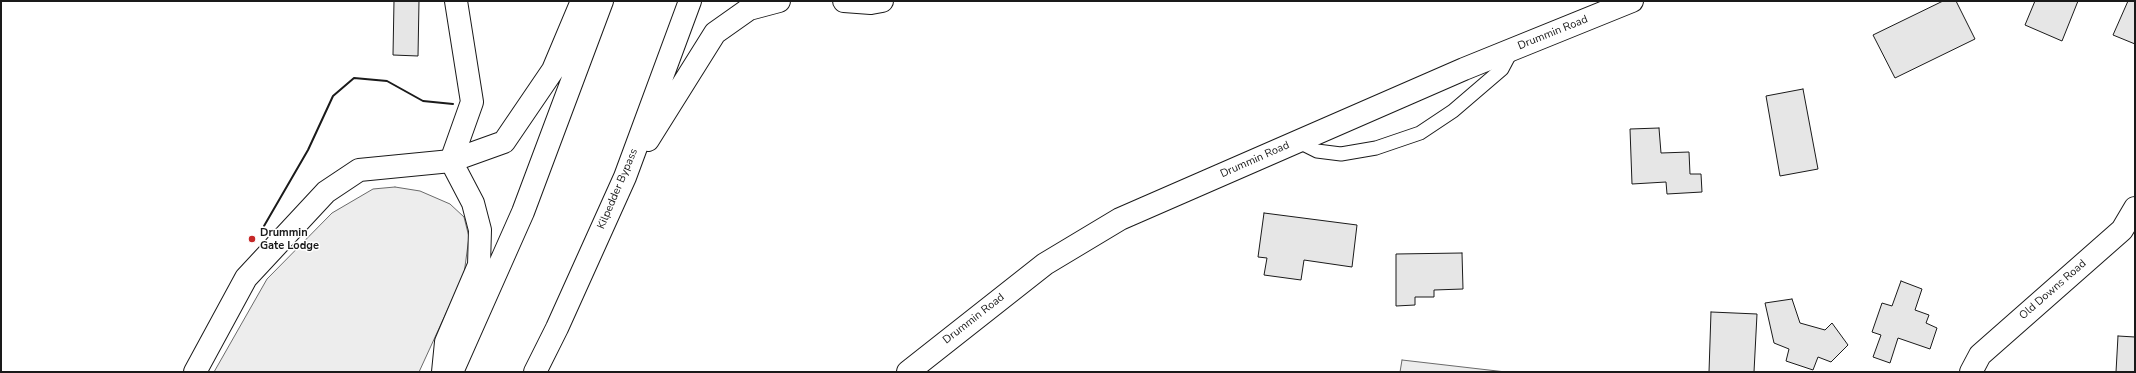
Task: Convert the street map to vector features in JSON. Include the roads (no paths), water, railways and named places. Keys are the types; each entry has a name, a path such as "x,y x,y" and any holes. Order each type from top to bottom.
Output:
{"main road":[{"path":"443,372 446,342 478,265 480,230 473,203 451,161 472,102 456,1"},
{"path":"196,372 246,278 326,192 358,170 451,161 504,142 553,70 582,1"},
{"path":"452,372 523,212 602,1"},
{"name":"Kilpedder Bypass","path":"535,372 557,328 625,176 690,1"},
{"path":"625,176 715,33 749,9 779,1"},
{"path":"844,1 871,3 882,1"},
{"name":"Drummin Road","path":"908,372 1045,264 1113,223 1297,141 1632,1"},
{"name":"Old Downs Road","path":"1971,372 1980,355 2122,230 2135,208"}],"lane":[{"path":"1297,141 1317,151 1341,154 1376,148 1420,133 1453,111 1502,69 1512,50"}],"place":[{"name":"Drummin Gate Lodge","path":"252,239"}]}
